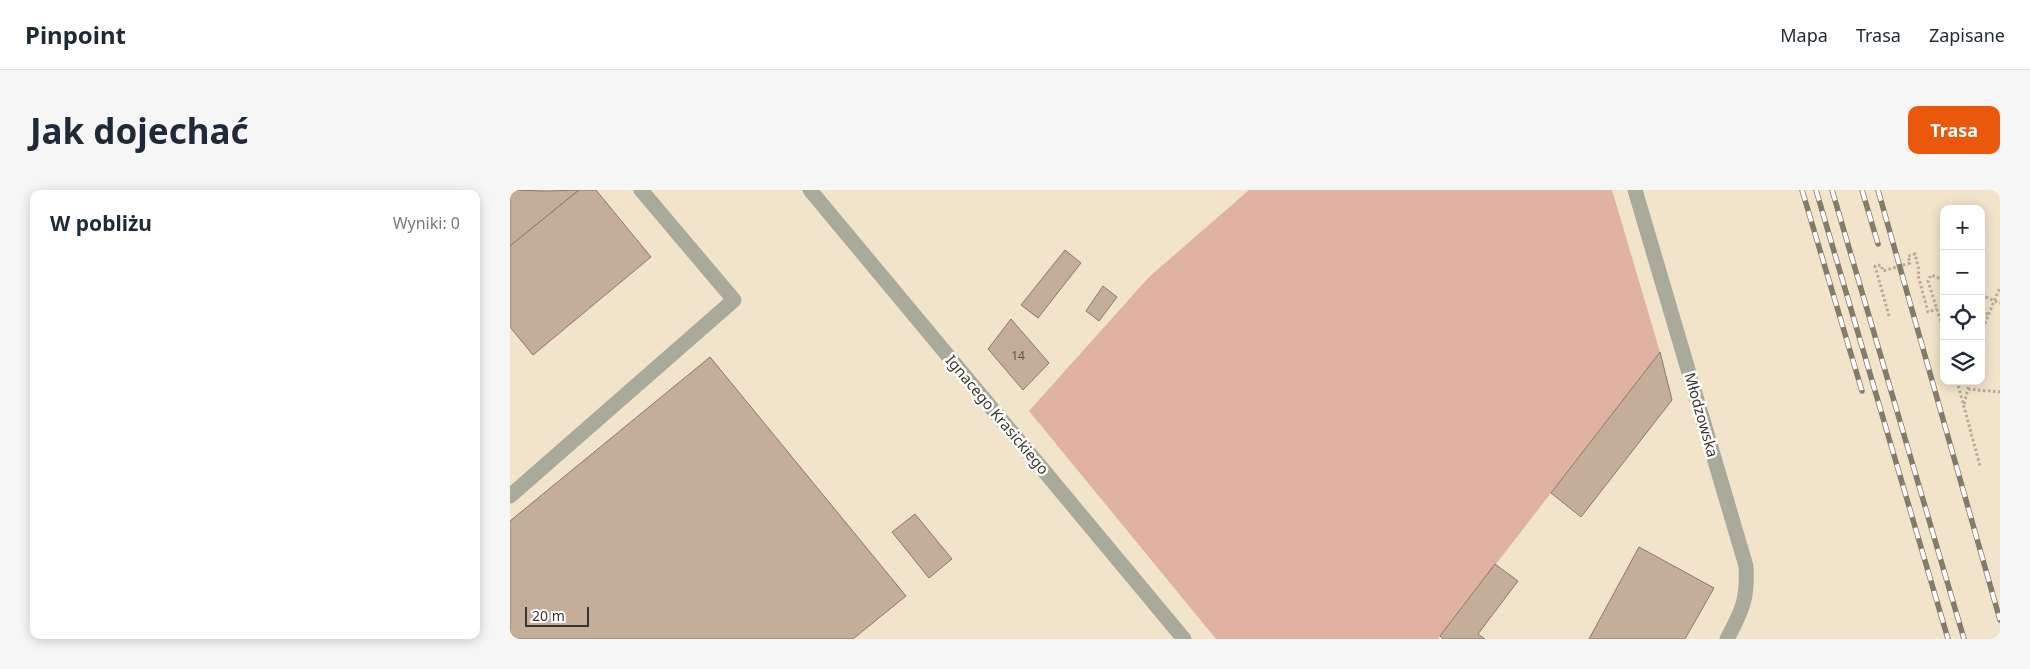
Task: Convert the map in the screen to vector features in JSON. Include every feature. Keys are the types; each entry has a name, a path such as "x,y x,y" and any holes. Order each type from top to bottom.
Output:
{"street":[{"path":"510,496 734,300 641,190"},
{"name":"Ignacego Krasickiego","path":"810,190 1184,639"},
{"name":"Młodzowska","path":"1635,190 1746,566 1747,588 1742,611 1727,639"}],"path":[{"path":"1890,316 1875,266 1881,265 1883,271 1910,263 1908,256 1914,254 1928,312 1937,310"},
{"path":"1940,278 1931,274 1928,281 1940,318"},
{"path":"1985,324 2000,287"},
{"path":"1985,297 2000,303"},
{"path":"1985,314 1990,313"},
{"path":"1958,385 1980,466"},
{"path":"1964,405 1969,385"},
{"path":"1968,389 2000,392"}],"shaded area":[{"path":"1249,190 1612,190 1660,352 1438,639 1216,639 1029,411 1149,277"}],"building":[{"path":"510,190 547,191 579,190 510,246"},
{"path":"579,190 596,190 651,257 533,355 510,327 510,246"},
{"path":"1065,250 1081,263 1038,318 1021,305"},
{"path":"1103,286 1117,297 1099,321 1086,311"},
{"path":"1011,319 1049,363 1023,390 988,349"},
{"path":"1660,352 1672,400 1581,517 1551,493"},
{"path":"710,357 906,596 853,639 510,639 510,521"},
{"path":"915,514 952,559 929,578 892,532"},
{"path":"1639,547 1714,588 1685,639 1589,639"},
{"path":"1495,564 1518,581 1478,634 1485,639 1443,639 1440,636"}],"railway":[{"path":"1802,190 1862,391"},
{"path":"1816,190 1948,639"},
{"path":"1832,190 1964,639"},
{"path":"1862,190 1878,244"},
{"path":"1878,190 2000,620"}]}
